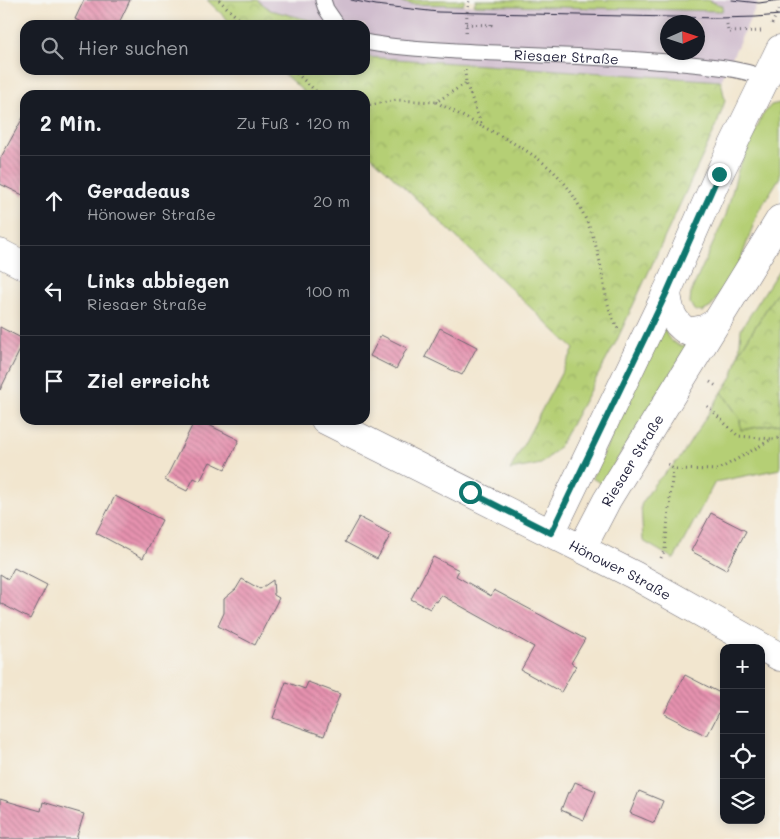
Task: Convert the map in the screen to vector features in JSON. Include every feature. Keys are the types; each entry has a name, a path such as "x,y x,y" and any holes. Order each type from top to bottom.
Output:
{"main road":[{"path":"551,533 667,292 719,174 773,83 774,40"},
{"name":"Riesaer Straße","path":"582,548 608,500 780,219"},
{"path":"0,253 20,263"},
{"path":"667,292 669,311 675,322 688,332 704,329 718,321"},
{"name":"Hönower Straße","path":"335,425 634,575 780,657"}],"lane":[{"path":"323,0 326,9 334,20"},
{"name":"Riesaer Straße","path":"370,43 382,46 726,67 748,71 773,83"}],"path":[{"path":"219,0 240,20"},
{"path":"470,0 466,24 466,83 482,126"},
{"path":"466,24 490,25 491,20"},
{"path":"727,24 728,32 774,40"},
{"path":"298,75 315,90"},
{"path":"436,102 466,83"},
{"path":"370,105 397,100 436,102 514,144 558,176 582,211 598,253 605,296 613,321 620,331"},
{"path":"707,406 738,436 780,438"},
{"path":"668,464 673,469 718,470 772,439"},
{"path":"662,558 665,549 673,469"}],"shaded area":[{"path":"258,0 390,0 411,4 722,11 723,6 707,0 759,0 721,81 370,57 370,20 309,20 270,10"}],"green space":[{"path":"207,0 258,0 270,10 309,20 228,20"},
{"path":"390,0 465,0 463,5 411,4"},
{"path":"476,0 707,0 723,6 722,11 474,5"},
{"path":"370,57 721,81 725,101 716,127 616,342 559,447 541,464 510,470 574,349 370,155 370,90 302,90 285,75 370,75"},
{"path":"780,103 780,177 758,212 740,262 711,307 702,312 694,310 690,303 691,292 726,215 738,170 762,116 771,105"},
{"path":"780,268 780,287 739,353 741,329"},
{"path":"780,287 780,423 741,430 740,419 722,392 733,375 739,353"},
{"path":"664,325 667,336 674,343 682,346 690,343 602,484 592,478"},
{"path":"722,392 740,419 741,430 780,423 780,469 715,482 674,559 643,541 641,505 655,483 680,458"}],"building":[{"path":"84,0 130,0 120,20 75,19"},
{"path":"20,123 20,194 0,184 0,159"},
{"path":"0,327 20,337 20,350 0,390"},
{"path":"440,328 477,347 462,375 425,357"},
{"path":"381,335 407,348 396,369 370,356"},
{"path":"192,425 209,425 239,440 225,469 210,462 200,481 194,478 187,491 165,480"},
{"path":"115,496 162,520 143,558 96,533"},
{"path":"711,513 746,531 726,570 691,551"},
{"path":"359,517 391,534 377,559 345,542"},
{"path":"433,557 459,570 456,576 491,596 494,590 585,639 571,663 576,666 561,692 521,670 534,647 441,595 430,609 411,599"},
{"path":"14,568 47,585 30,619 0,603 0,574 8,579"},
{"path":"242,579 260,589 273,580 274,595 279,598 255,645 218,626 224,613 224,599 236,589"},
{"path":"685,675 720,693 720,711 707,736 664,714"},
{"path":"286,682 305,689 308,682 340,694 324,736 273,718"},
{"path":"575,782 596,791 584,820 561,810 568,792 570,793"},
{"path":"639,791 663,801 654,823 630,813"},
{"path":"0,799 41,811 43,802 84,814 76,839 0,839"}],"tram line":[{"path":"351,0 376,5 438,12 719,18 780,15"},
{"path":"732,0 759,3 780,0"}],"route":[{"path":"470,492 551,533 667,292 719,174"}]}
